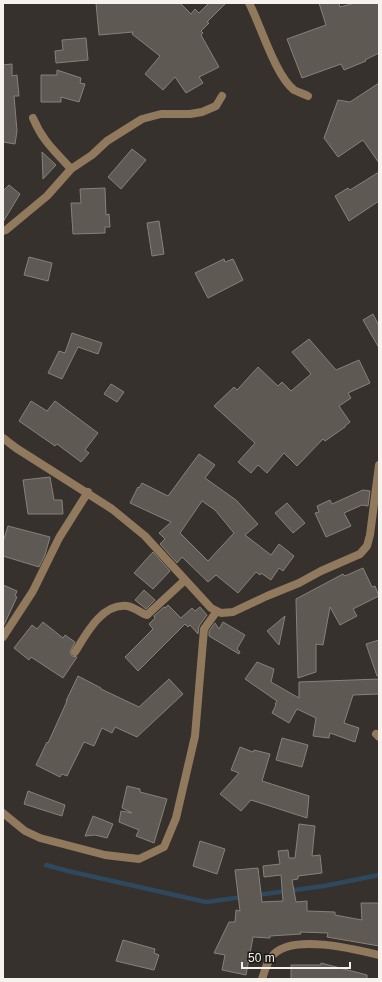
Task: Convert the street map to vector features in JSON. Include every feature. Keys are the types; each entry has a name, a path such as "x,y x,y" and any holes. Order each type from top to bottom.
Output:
{"street":[{"path":"249,3 278,68 295,90 308,96"},
{"path":"3,231 47,196 72,170 92,155 107,141 142,119 161,114 190,114 202,112 216,106 222,96"},
{"path":"33,118 37,129 46,142 72,170"},
{"path":"3,438 16,448 88,492 112,509 145,536 211,608 221,613 233,612 299,583 321,570 360,554 367,546 370,535 379,465"},
{"path":"3,637 33,591 59,538 88,492"},
{"path":"75,652 90,629 101,616 112,609 122,606 129,606 147,615 184,580"},
{"path":"3,812 25,831 40,838 105,855 139,859 164,847 176,818 196,736 204,630 217,611"},
{"path":"262,979 268,962 274,953 284,948 299,944 336,946 379,955"}],"building":[{"path":"96,3 180,3 191,14 195,9 199,13 209,3 226,3 207,22 209,23 201,31 203,33 201,35 219,67 199,77 203,83 186,93 175,77 163,90 145,74 160,56 132,34 133,32 99,35"},
{"path":"319,3 339,3 340,7 355,3 379,3 379,53 365,60 366,61 344,70 341,64 302,78 287,39 326,25"},
{"path":"86,38 88,60 56,63 55,51 63,50 62,40"},
{"path":"12,64 12,76 17,75 19,96 14,96 17,131 15,144 3,142 3,65"},
{"path":"57,70 81,78 80,83 85,84 79,102 61,97 61,102 41,102 41,75 57,75"},
{"path":"379,83 379,163 363,140 338,157 324,138 338,100 350,102"},
{"path":"132,149 146,160 121,189 108,177"},
{"path":"42,152 56,165 43,179"},
{"path":"379,172 379,201 349,221 335,196 348,188 350,190"},
{"path":"9,185 20,194 3,222 3,191"},
{"path":"105,188 106,215 109,214 110,227 105,227 105,233 73,234 71,203 81,203 80,189"},
{"path":"159,221 164,254 152,256 147,223"},
{"path":"29,257 52,263 48,281 24,275"},
{"path":"224,259 225,262 233,259 243,280 208,298 195,273"},
{"path":"373,314 379,326 379,348 363,320"},
{"path":"72,333 102,343 98,354 78,347 62,379 48,373 59,351 65,353"},
{"path":"309,339 336,370 359,360 370,383 348,393 351,398 339,406 350,422 325,441 323,439 297,466 284,453 267,473 258,465 251,473 238,462 255,443 214,406 234,387 237,390 258,367 278,386 282,382 291,391 311,374 292,352"},
{"path":"111,384 124,392 117,402 104,394"},
{"path":"31,401 47,411 55,401 98,433 85,450 89,453 81,462 57,444 55,446 19,421"},
{"path":"199,454 215,465 205,478 236,500 258,524 245,535 271,555 279,544 294,556 283,571 279,568 271,580 261,573 260,575 256,572 238,593 216,575 208,582 182,557 177,563 160,544 165,539 159,533 171,522 130,503 138,487 139,488 142,483 168,496","holes":["202,501 215,510 234,533 208,561 180,533"]},
{"path":"50,477 54,500 62,500 63,514 28,514 23,480"},
{"path":"363,490 370,491 368,506 362,505 344,513 351,526 326,537 315,513 319,512 317,506 330,500 332,504"},
{"path":"287,503 305,523 293,533 275,513"},
{"path":"8,526 50,537 45,555 39,567 3,556 3,542"},
{"path":"153,552 170,571 153,589 134,573"},
{"path":"363,568 372,587 375,586 379,596 353,609 357,616 340,625 330,607 323,645 316,644 316,672 298,678 296,599 343,574 345,576"},
{"path":"3,585 17,591 15,596 17,597 3,627"},
{"path":"144,590 155,600 146,609 135,600"},
{"path":"168,605 181,618 192,608 195,611 200,607 207,615 199,626 198,634 190,625 188,627 185,624 138,671 125,657 153,629 149,624 155,618 154,616"},
{"path":"285,616 279,645 267,631"},
{"path":"43,622 63,638 65,635 75,642 70,652 72,656 77,657 63,678 31,657 29,660 14,648 32,625 37,629"},
{"path":"223,622 245,635 237,649 240,652 239,654 209,636 209,631 215,623 219,629"},
{"path":"379,640 379,676 377,676 366,644"},
{"path":"257,662 274,669 271,682 299,698 299,682 379,679 379,694 353,695 344,723 359,728 355,742 330,733 329,738 313,736 316,718 297,709 289,723 272,713 277,701 245,679"},
{"path":"78,676 139,707 169,679 183,694 137,737 115,727 112,733 102,728 94,746 84,742 67,776 62,774 60,777 36,765 47,742 48,743"},
{"path":"282,738 308,745 302,767 276,760"},
{"path":"240,747 253,752 254,750 270,754 262,781 309,796 307,818 251,800 241,811 220,794 239,773 231,770"},
{"path":"127,786 140,789 140,792 167,799 154,843 136,836 139,830 119,822 121,811 132,813 122,808"},
{"path":"28,791 65,805 62,816 24,804"},
{"path":"93,816 113,824 107,838 95,835 85,836"},
{"path":"299,824 315,826 312,856 320,855 322,873 298,876 298,879 292,880 296,902 307,901 307,911 335,912 335,915 362,920 361,903 379,903 379,946 327,937 328,933 300,932 301,934 270,936 270,938 253,937 246,975 222,970 225,955 214,953 229,922 235,922 236,910 240,911 235,870 258,868 262,902 283,901 281,875 264,877 263,866 280,864 278,851 288,850 289,858 295,858"},
{"path":"200,841 225,849 217,874 193,866"},
{"path":"123,940 155,949 154,953 159,955 154,970 116,961"},
{"path":"321,963 367,975 367,979 291,979 291,965 321,965"}],"waterway":[{"path":"46,865 206,902 243,897"},
{"path":"257,895 324,886 379,875"}]}
